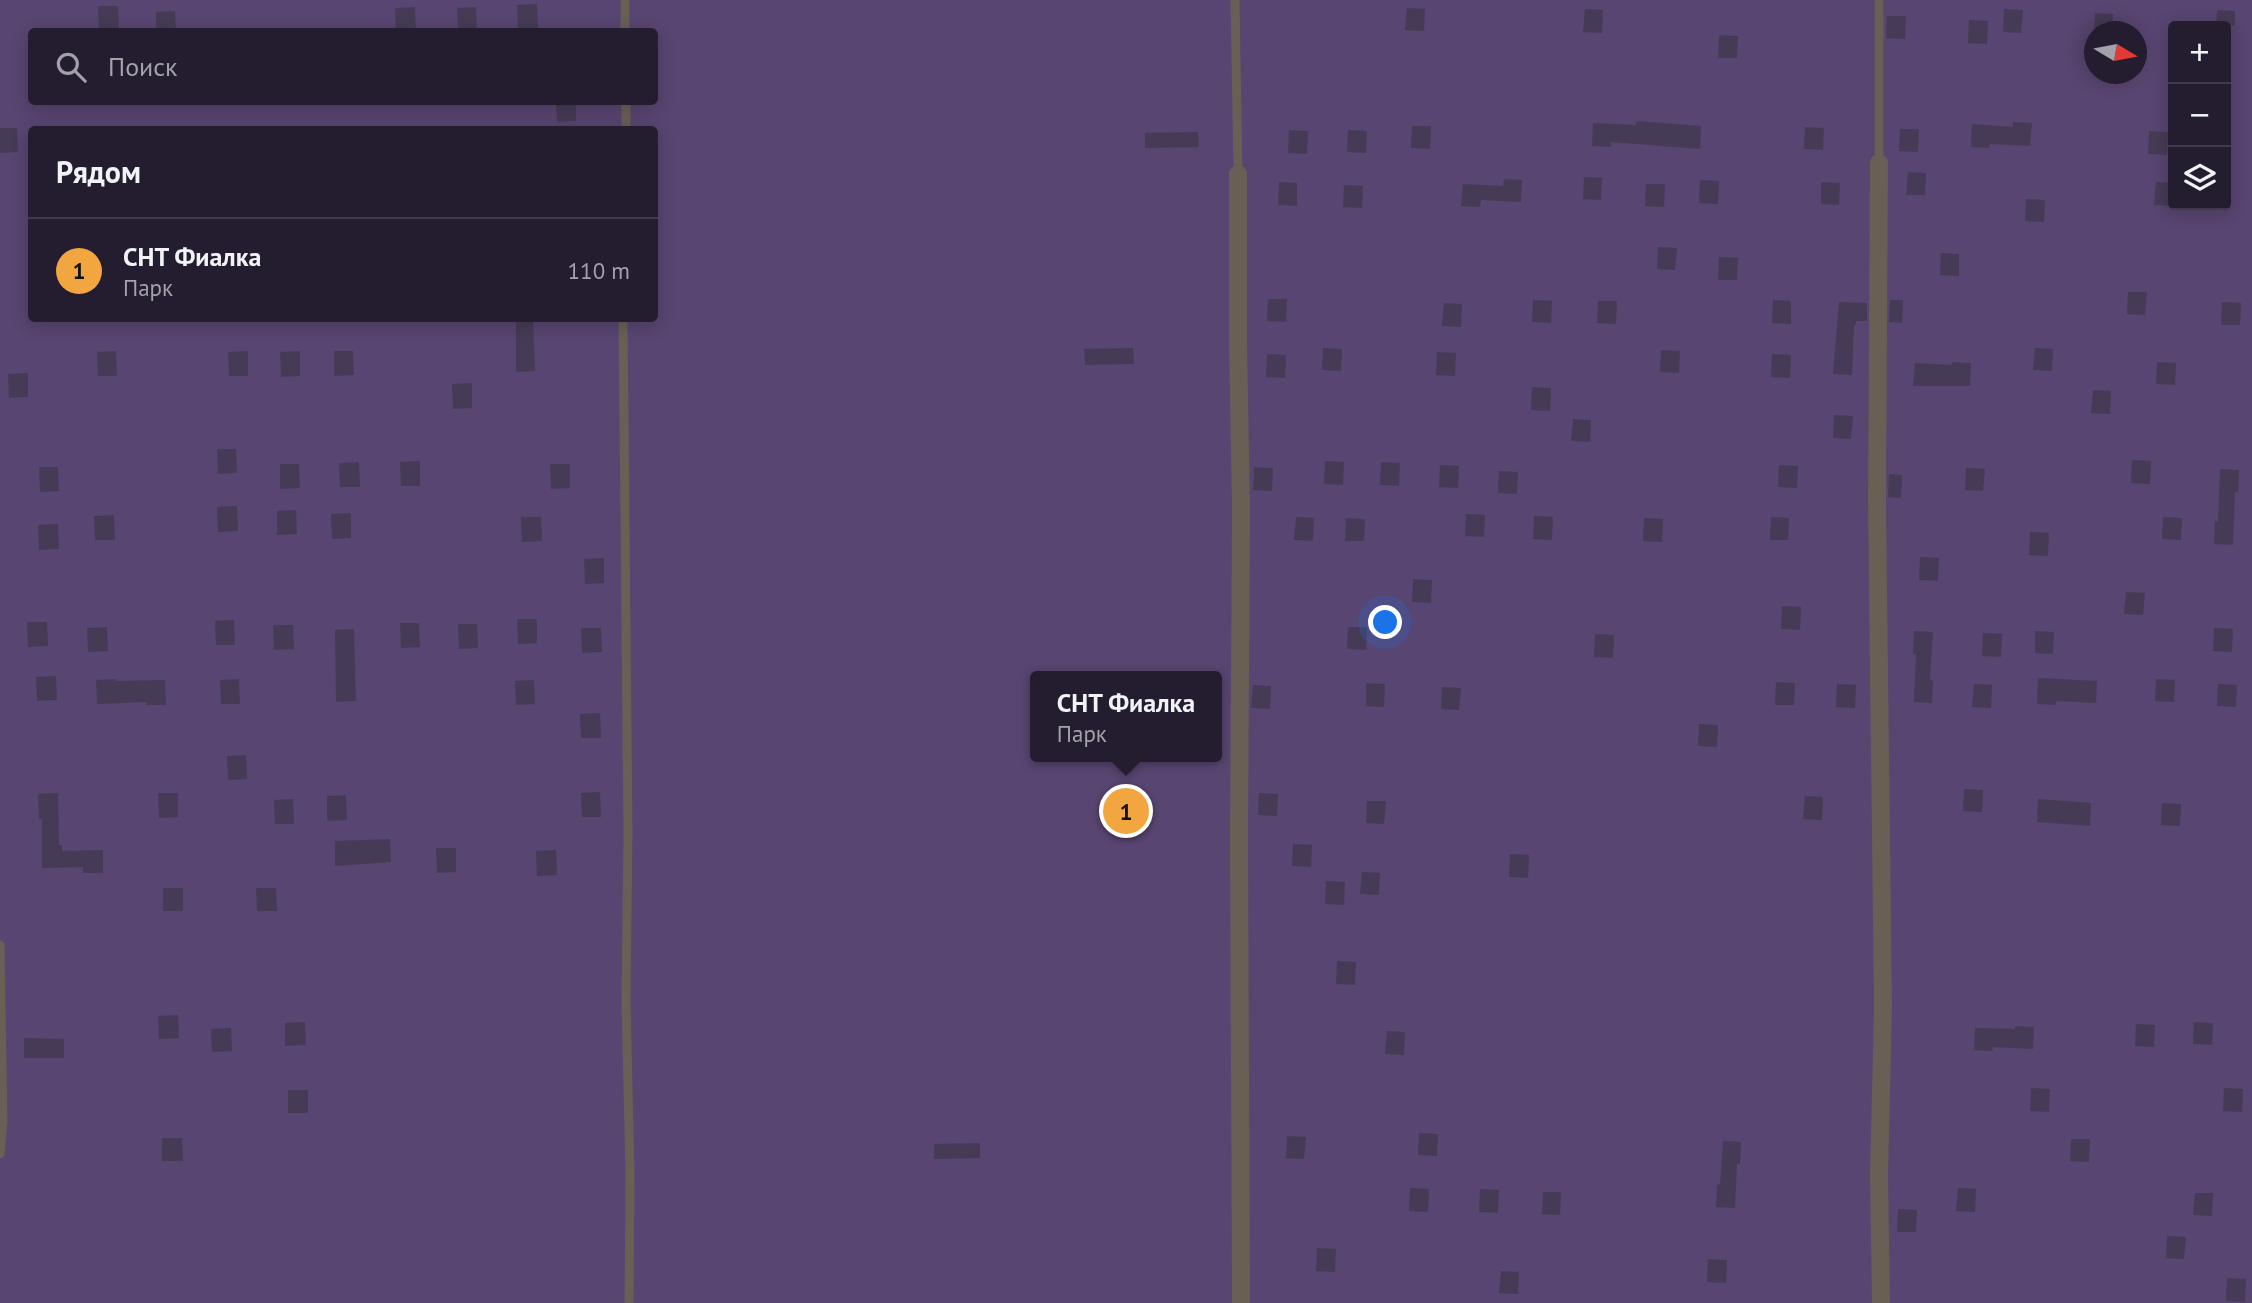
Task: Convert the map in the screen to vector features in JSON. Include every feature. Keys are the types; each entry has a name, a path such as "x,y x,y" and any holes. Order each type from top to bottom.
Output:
{"street":[{"path":"1879,163 1877,502 1883,1006 1879,1176 1881,1303"},
{"path":"1238,174 1241,509 1241,1303"}],"lane":[{"path":"625,0 625,28"},
{"path":"1235,0 1238,174"},
{"path":"1879,0 1879,163"},
{"path":"626,105 626,126"},
{"path":"623,322 629,1303"},
{"path":"0,945 3,1122 0,1154"}],"shaded area":[{"path":"0,0 2252,0 2252,1303 0,1303"}],"building":[{"path":"537,4 538,28 518,28 517,5"},
{"path":"98,6 118,6 119,28 99,28"},
{"path":"415,7 416,28 396,28 395,8"},
{"path":"476,7 477,28 458,28 457,8"},
{"path":"1407,8 1425,9 1424,31 1405,30"},
{"path":"1585,9 1603,10 1602,33 1583,32"},
{"path":"2004,9 2023,10 2021,33 2003,32"},
{"path":"2217,10 2235,11 2235,26 2231,26 2231,21 2216,21"},
{"path":"175,11 176,28 156,28 156,12"},
{"path":"2095,13 2113,14 2113,21 2095,21"},
{"path":"1887,16 1906,16 1905,39 1886,38"},
{"path":"1969,20 1988,21 1987,44 1968,43"},
{"path":"1719,35 1738,36 1737,58 1718,58"},
{"path":"556,105 576,105 576,121 557,122"},
{"path":"1636,121 1701,126 1700,149 1611,142 1611,147 1592,146 1593,123 1636,125"},
{"path":"2013,122 2032,123 2030,146 1990,144 1989,148 1971,147 1972,124 2013,127"},
{"path":"1412,126 1431,126 1430,149 1411,148"},
{"path":"1805,127 1824,128 1823,150 1804,149"},
{"path":"0,128 17,128 18,152 0,153"},
{"path":"1900,129 1919,129 1918,152 1899,151"},
{"path":"1289,130 1308,131 1307,154 1288,153"},
{"path":"1348,130 1367,131 1366,153 1347,152"},
{"path":"2149,131 2168,132 2167,155 2148,154"},
{"path":"1198,132 1199,147 1145,148 1145,133"},
{"path":"1908,172 1926,173 1925,195 1906,195"},
{"path":"1584,177 1602,178 1601,200 1583,199"},
{"path":"1504,179 1522,180 1521,202 1481,200 1480,207 1461,206 1463,184 1503,186"},
{"path":"1700,180 1719,181 1718,204 1699,203"},
{"path":"1279,182 1297,183 1297,206 1278,205"},
{"path":"1821,182 1840,183 1839,205 1821,204"},
{"path":"2156,182 2168,183 2168,206 2154,205"},
{"path":"1646,184 1665,184 1664,207 1645,206"},
{"path":"1344,185 1363,186 1362,208 1343,207"},
{"path":"2026,199 2045,200 2044,222 2025,221"},
{"path":"1658,247 1677,248 1675,270 1657,269"},
{"path":"1941,253 1959,254 1959,276 1940,275"},
{"path":"1719,257 1738,258 1737,280 1718,280"},
{"path":"2128,292 2147,292 2145,315 2127,314"},
{"path":"1268,299 1287,299 1286,322 1267,321"},
{"path":"1533,300 1552,301 1551,323 1532,322"},
{"path":"1773,300 1791,301 1791,324 1772,323"},
{"path":"1890,300 1903,300 1902,323 1889,322"},
{"path":"1598,301 1617,301 1616,324 1597,323"},
{"path":"1839,302 1867,303 1867,321 1856,321 1854,325 1852,375 1833,374"},
{"path":"2222,302 2241,303 2240,325 2221,325"},
{"path":"1444,303 1462,304 1461,327 1442,326"},
{"path":"516,322 533,322 535,371 516,372"},
{"path":"1133,348 1134,364 1085,365 1084,349"},
{"path":"1323,348 1342,349 1341,371 1322,370"},
{"path":"2035,348 2053,349 2052,371 2033,370"},
{"path":"1661,350 1680,351 1679,373 1660,372"},
{"path":"116,351 117,376 98,376 97,352"},
{"path":"248,351 248,376 229,376 228,352"},
{"path":"300,351 300,376 281,377 280,352"},
{"path":"334,351 353,351 354,375 334,376"},
{"path":"1437,352 1456,353 1455,376 1436,375"},
{"path":"1267,354 1286,355 1285,378 1266,377"},
{"path":"1772,354 1791,355 1790,378 1771,377"},
{"path":"1952,362 1971,363 1970,386 1913,386 1915,363 1952,365"},
{"path":"2157,362 2176,363 2175,385 2156,384"},
{"path":"28,373 28,397 9,398 8,374"},
{"path":"472,383 472,408 453,409 452,384"},
{"path":"1532,387 1551,388 1550,411 1531,410"},
{"path":"2093,390 2111,391 2110,414 2091,413"},
{"path":"1834,415 1853,416 1851,439 1833,438"},
{"path":"1573,419 1591,420 1590,442 1571,441"},
{"path":"217,449 236,449 237,473 218,474"},
{"path":"2132,460 2151,461 2150,484 2131,483"},
{"path":"420,461 420,486 401,486 400,462"},
{"path":"1325,461 1344,462 1343,485 1324,484"},
{"path":"359,462 360,487 340,487 339,463"},
{"path":"1381,462 1400,463 1399,486 1380,485"},
{"path":"280,464 299,464 300,488 280,489"},
{"path":"550,464 570,464 570,488 551,489"},
{"path":"1440,465 1459,466 1458,488 1439,487"},
{"path":"1779,465 1798,466 1797,488 1778,487"},
{"path":"39,467 58,467 59,491 40,492"},
{"path":"1254,467 1273,468 1272,491 1253,490"},
{"path":"1966,468 1985,469 1983,491 1965,490"},
{"path":"2220,469 2239,470 2238,492 2235,492 2233,545 2214,544 2215,521 2218,522"},
{"path":"1499,471 1518,472 1517,494 1498,493"},
{"path":"1889,474 1902,475 1901,498 1888,497"},
{"path":"237,506 238,531 218,532 217,507"},
{"path":"296,510 297,534 277,535 277,511"},
{"path":"351,513 351,538 332,539 331,514"},
{"path":"1466,514 1485,515 1484,537 1465,536"},
{"path":"114,515 115,540 95,540 94,516"},
{"path":"1534,516 1553,517 1552,540 1533,539"},
{"path":"521,517 541,517 542,541 522,542"},
{"path":"1296,517 1314,518 1313,541 1294,540"},
{"path":"1771,517 1789,518 1788,540 1770,540"},
{"path":"2163,517 2182,518 2181,540 2162,539"},
{"path":"1346,518 1365,519 1364,541 1345,541"},
{"path":"1644,518 1663,519 1662,542 1643,541"},
{"path":"58,524 59,549 39,550 38,525"},
{"path":"2030,532 2049,533 2048,556 2029,555"},
{"path":"1920,557 1939,558 1938,581 1919,580"},
{"path":"604,558 604,583 585,584 584,559"},
{"path":"1413,579 1432,580 1431,603 1412,602"},
{"path":"2126,592 2145,593 2143,615 2124,614"},
{"path":"1782,606 1801,607 1800,630 1781,629"},
{"path":"517,619 537,619 537,643 518,644"},
{"path":"234,620 235,645 216,645 215,621"},
{"path":"27,622 47,622 48,646 28,647"},
{"path":"400,623 419,623 420,647 401,648"},
{"path":"458,624 477,624 478,648 459,649"},
{"path":"273,625 293,625 294,649 274,650"},
{"path":"107,627 108,651 88,652 87,628"},
{"path":"1348,627 1367,627 1366,650 1347,649"},
{"path":"581,628 601,628 602,652 582,653"},
{"path":"2214,628 2233,629 2232,652 2213,651"},
{"path":"354,629 356,701 336,702 335,630"},
{"path":"1914,631 1933,632 1930,680 1933,681 1932,703 1914,702"},
{"path":"2035,631 2054,632 2053,654 2035,653"},
{"path":"1983,633 2002,634 2001,657 1982,656"},
{"path":"1595,634 1614,635 1613,658 1594,657"},
{"path":"56,676 57,700 37,701 36,677"},
{"path":"2038,678 2097,681 2096,703 2056,701 2056,705 2037,704"},
{"path":"239,679 240,704 221,704 220,680"},
{"path":"2156,679 2175,680 2174,702 2155,701"},
{"path":"96,680 165,680 166,705 146,705 146,702 97,704"},
{"path":"534,680 535,704 516,705 515,681"},
{"path":"1776,682 1795,683 1794,705 1775,705"},
{"path":"1366,683 1385,684 1384,707 1366,706"},
{"path":"1837,684 1856,685 1855,708 1836,707"},
{"path":"1974,684 1992,685 1991,708 1972,707"},
{"path":"2218,684 2237,685 2236,707 2217,706"},
{"path":"1253,685 1271,686 1270,709 1251,708"},
{"path":"1442,687 1461,688 1459,710 1441,709"},
{"path":"600,713 601,738 581,738 580,714"},
{"path":"1699,724 1718,725 1717,747 1698,746"},
{"path":"246,755 247,779 228,780 227,756"},
{"path":"1964,789 1983,790 1982,812 1963,811"},
{"path":"600,792 601,817 582,817 581,793"},
{"path":"58,793 59,845 62,845 62,851 103,850 103,873 83,873 83,867 42,868 42,819 39,819 38,794"},
{"path":"158,793 178,793 178,817 159,818"},
{"path":"1259,793 1278,794 1277,816 1258,815"},
{"path":"346,795 347,820 327,821 327,796"},
{"path":"1805,796 1823,797 1822,820 1803,819"},
{"path":"293,799 294,824 275,824 274,800"},
{"path":"2038,799 2091,803 2090,826 2037,822"},
{"path":"1367,801 1386,801 1384,824 1366,823"},
{"path":"2162,803 2181,804 2180,826 2161,825"},
{"path":"390,839 391,862 335,866 335,841"},
{"path":"1293,844 1312,845 1311,867 1292,866"},
{"path":"436,848 456,848 456,872 437,873"},
{"path":"556,850 557,875 537,876 536,851"},
{"path":"1510,854 1529,855 1528,878 1509,877"},
{"path":"1362,872 1380,873 1379,895 1360,894"},
{"path":"1326,881 1345,882 1344,905 1325,904"},
{"path":"163,888 183,888 183,911 163,911"},
{"path":"256,888 276,888 277,911 257,911"},
{"path":"1337,961 1356,962 1355,985 1336,984"},
{"path":"178,1015 179,1038 159,1039 158,1016"},
{"path":"305,1022 306,1045 285,1046 285,1023"},
{"path":"2194,1022 2213,1023 2212,1045 2193,1044"},
{"path":"2136,1024 2155,1025 2154,1047 2135,1046"},
{"path":"2015,1026 2034,1027 2033,1049 1993,1047 1992,1051 1974,1050 1975,1028 2015,1029"},
{"path":"231,1028 232,1051 212,1052 211,1029"},
{"path":"1387,1031 1405,1032 1404,1055 1385,1054"},
{"path":"24,1038 64,1039 64,1058 24,1058"},
{"path":"2031,1088 2050,1089 2049,1112 2030,1111"},
{"path":"2224,1088 2243,1089 2242,1112 2223,1111"},
{"path":"288,1090 308,1090 308,1113 288,1113"},
{"path":"1419,1133 1438,1134 1437,1156 1418,1155"},
{"path":"1287,1136 1306,1137 1304,1159 1286,1158"},
{"path":"162,1138 182,1138 183,1161 162,1161"},
{"path":"2071,1139 2090,1139 2089,1162 2070,1161"},
{"path":"1723,1141 1741,1142 1735,1208 1716,1207"},
{"path":"980,1143 980,1158 934,1159 934,1144"},
{"path":"1410,1188 1429,1189 1428,1212 1409,1211"},
{"path":"1958,1188 1976,1189 1975,1212 1956,1211"},
{"path":"1480,1189 1499,1190 1498,1213 1479,1212"},
{"path":"1543,1192 1561,1192 1560,1215 1542,1214"},
{"path":"2195,1193 2213,1193 2212,1216 2193,1215"},
{"path":"1898,1209 1917,1210 1916,1232 1897,1232"},
{"path":"2167,1236 2186,1237 2184,1259 2166,1258"},
{"path":"1317,1248 1336,1249 1335,1272 1316,1271"},
{"path":"1708,1259 1727,1260 1726,1283 1707,1282"},
{"path":"1501,1271 1519,1272 1518,1294 1499,1293"},
{"path":"2227,1278 2246,1279 2245,1302 2226,1301"}],"place":[{"name":"СНТ Фиалка","path":"1126,811"}]}
